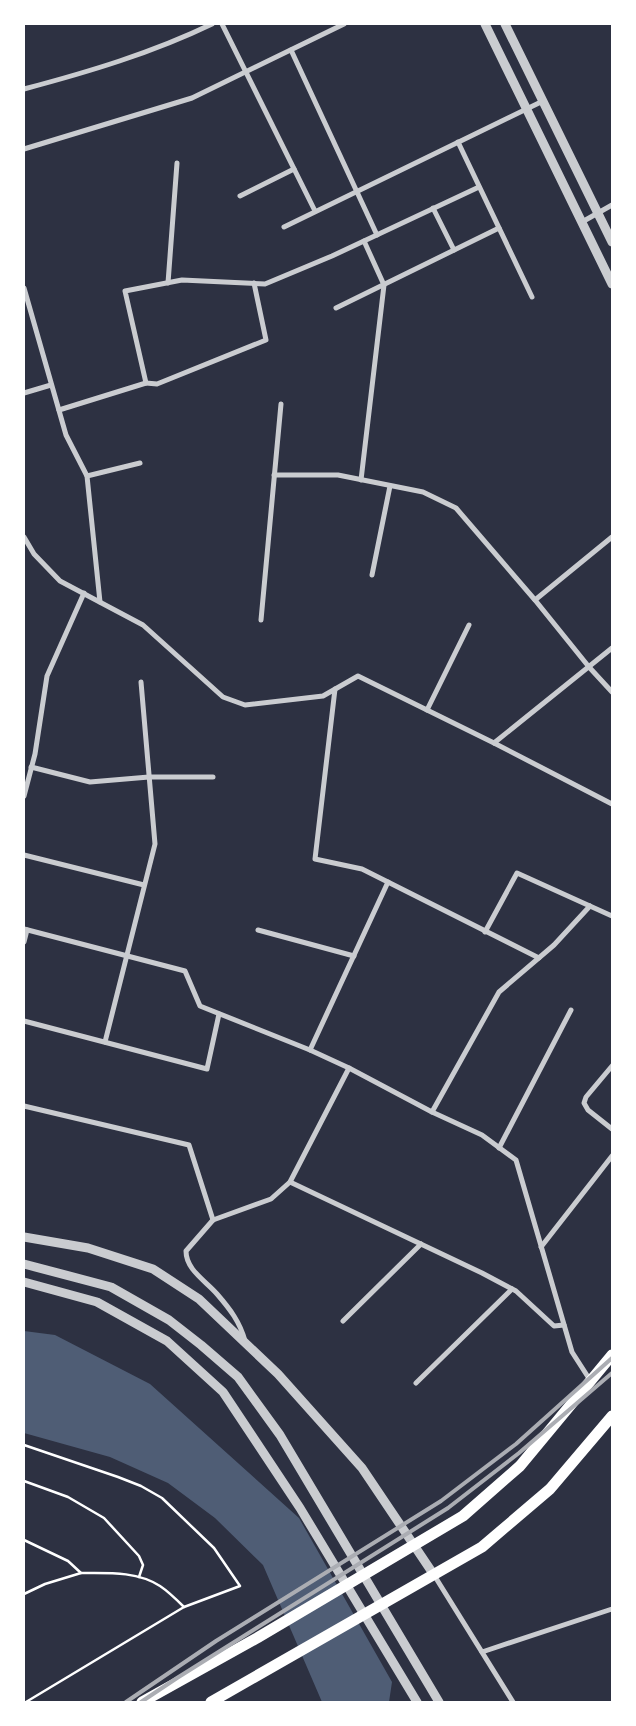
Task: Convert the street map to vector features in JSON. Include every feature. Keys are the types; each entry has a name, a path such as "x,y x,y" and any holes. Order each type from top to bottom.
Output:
{"main road":[{"path":"142,1702 257,1638 463,1516 520,1466 612,1355"},
{"path":"211,1702 482,1547 550,1489 612,1416"}],"street":[{"path":"24,89 75,76 164,46 212,24"},
{"path":"222,24 315,211"},
{"path":"24,149 192,98 291,50 333,26 344,24"},
{"path":"485,24 612,284"},
{"path":"505,24 612,242"},
{"path":"291,50 377,235"},
{"path":"284,227 543,101"},
{"path":"458,142 532,297"},
{"path":"168,283 177,163"},
{"path":"240,196 294,169"},
{"path":"146,383 125,291 182,280 265,284 332,256 479,186"},
{"path":"582,222 612,206"},
{"path":"434,208 454,250"},
{"path":"336,308 499,228"},
{"path":"361,480 384,284 364,241"},
{"path":"59,410 146,383 157,384 266,340 254,283"},
{"path":"24,288 66,435 87,476 100,602"},
{"path":"24,393 51,385"},
{"path":"261,620 281,404"},
{"path":"87,476 140,463"},
{"path":"274,475 338,475 423,492 456,508 536,600 589,667 612,692"},
{"path":"372,574 390,486"},
{"path":"24,537 34,554 60,581 144,625 223,698 245,705 323,696 358,676 612,804"},
{"path":"536,600 612,538"},
{"path":"24,796 35,754 47,676 84,593"},
{"path":"428,710 469,625"},
{"path":"494,743 612,648"},
{"path":"105,1042 154,844 141,682"},
{"path":"336,689 316,860 362,869 538,958"},
{"path":"31,767 90,782 149,777 213,777"},
{"path":"24,855 144,885"},
{"path":"485,932 517,873 612,916"},
{"path":"310,1050 388,882"},
{"path":"432,1112 498,992 554,945 590,906"},
{"path":"24,942 25,929 185,971 200,1006 310,1050 349,1068 432,1112 482,1135 516,1160 572,1352 590,1381"},
{"path":"258,930 354,956"},
{"path":"498,1148 570,1010"},
{"path":"24,1021 207,1069 219,1014"},
{"path":"612,1066 586,1097 584,1103 588,1110 612,1129"},
{"path":"246,1344 240,1325 217,1294 192,1268 186,1259 186,1251 213,1220 271,1199 290,1182 349,1068"},
{"path":"24,1106 189,1145 213,1220"},
{"path":"541,1247 612,1156"},
{"path":"290,1182 482,1273 512,1289 554,1326 564,1325"},
{"path":"24,1237 88,1248 152,1269 199,1299 278,1374 362,1468 434,1575 513,1702"},
{"path":"342,1321 421,1244"},
{"path":"24,1264 111,1288 169,1320 201,1344 238,1377 280,1435 439,1702"},
{"path":"24,1282 97,1302 167,1341 223,1392 300,1508 417,1702"},
{"path":"416,1383 512,1289"},
{"path":"482,1652 612,1609"}],"path":[{"path":"24,1445 141,1486 162,1498 214,1548 240,1586 184,1607 26,1702"},
{"path":"24,1481 68,1497 104,1518 139,1556 144,1565 139,1577"},
{"path":"24,1540 68,1561 81,1573"},
{"path":"24,1594 46,1584 81,1573 121,1574 139,1577 160,1586 184,1607"}],"water":[{"path":"24,1331 55,1335 150,1384 299,1518 392,1682 389,1702 322,1702 263,1565 215,1518 168,1483 110,1457 24,1433"}],"railway":[{"path":"126,1702 216,1641 441,1501 516,1444 612,1358"},
{"path":"141,1702 448,1508 519,1453 612,1373"}]}
